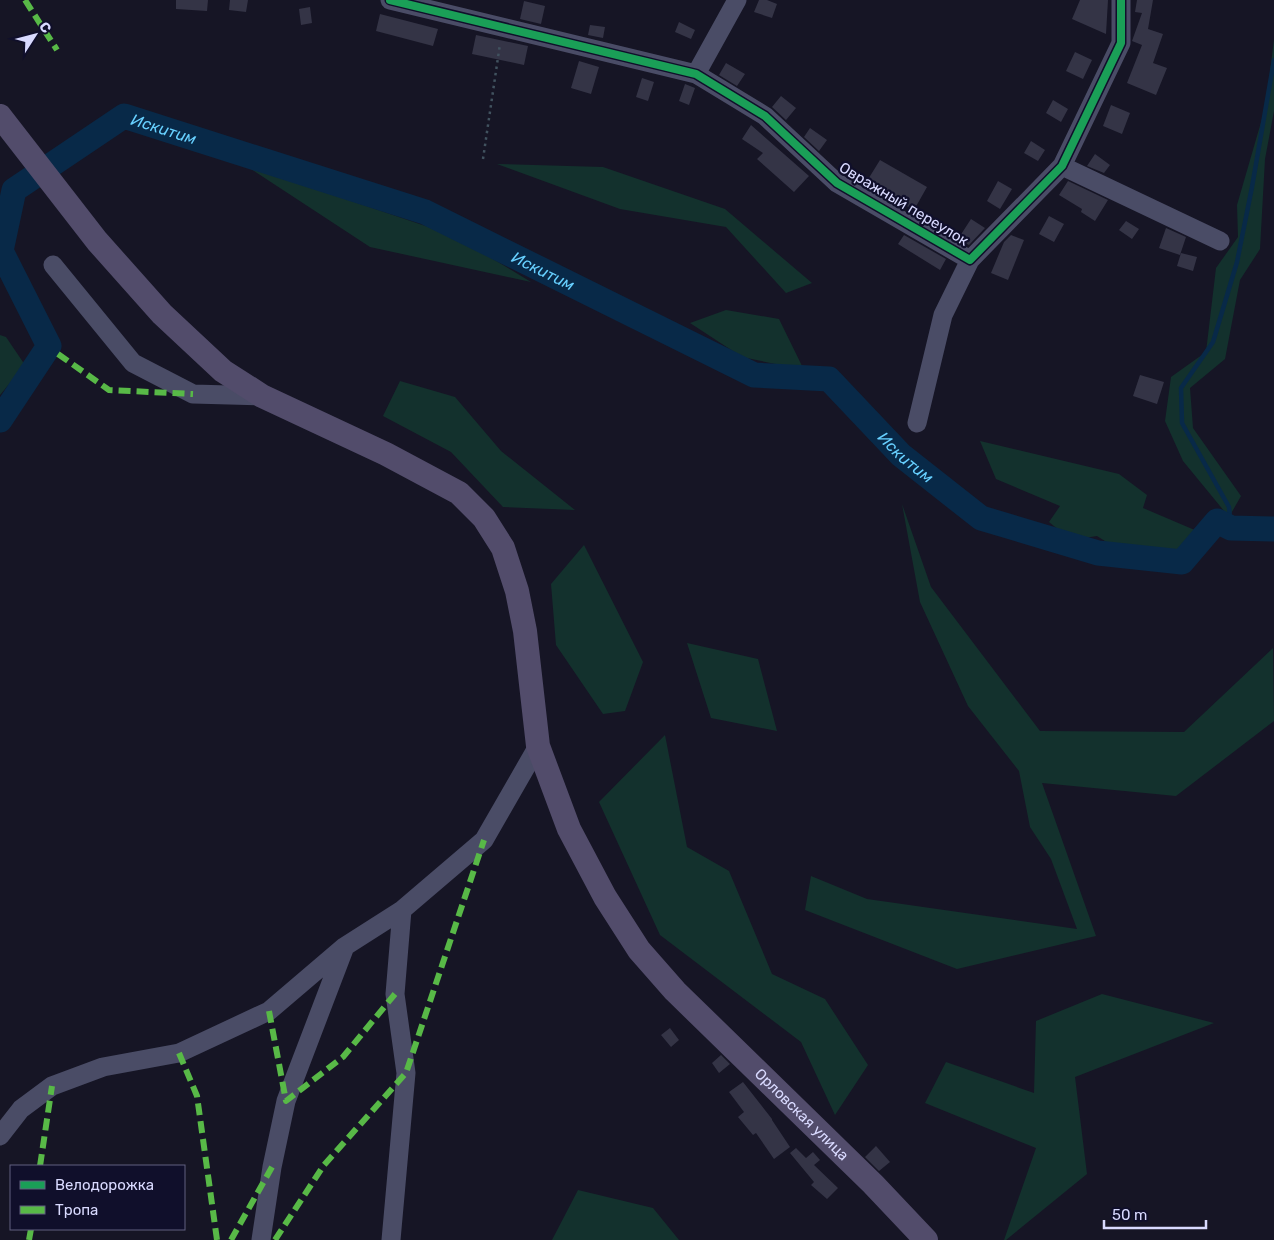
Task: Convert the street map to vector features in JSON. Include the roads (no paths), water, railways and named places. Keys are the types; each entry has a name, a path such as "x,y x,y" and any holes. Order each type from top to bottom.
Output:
{"main road":[{"name":"Орловская улица","path":"1,118 97,241 168,320 223,371 262,396 386,454 459,493 484,518 503,548 517,591 525,631 538,746 570,829 605,897 639,950 675,991 873,1184 926,1240"}],"street":[{"name":"Овражный переулок","path":"390,0 696,74 766,116 837,183 970,260 1062,166 1121,43 1121,0"},
{"path":"696,74 737,0"},
{"path":"1062,166 1220,241"},
{"path":"917,423 943,316 970,260"},
{"path":"53,265 133,363 193,394 262,396"},
{"path":"0,1136 21,1109 52,1086 103,1067 179,1053 269,1012 344,948 402,910 484,840 538,746"},
{"path":"391,1240 406,1073 394,994 402,910"},
{"path":"261,1240 272,1167 286,1101 344,948"}],"waterway":[{"path":"1231,528 1229,507 1182,423 1181,388 1213,342 1237,262 1274,60"},
{"name":"Искитим","path":"0,420 49,346 1,251 14,190 124,116 425,212 754,375 829,379 901,455 981,518 1098,553 1182,562 1217,521 1231,528 1274,529"}]}
